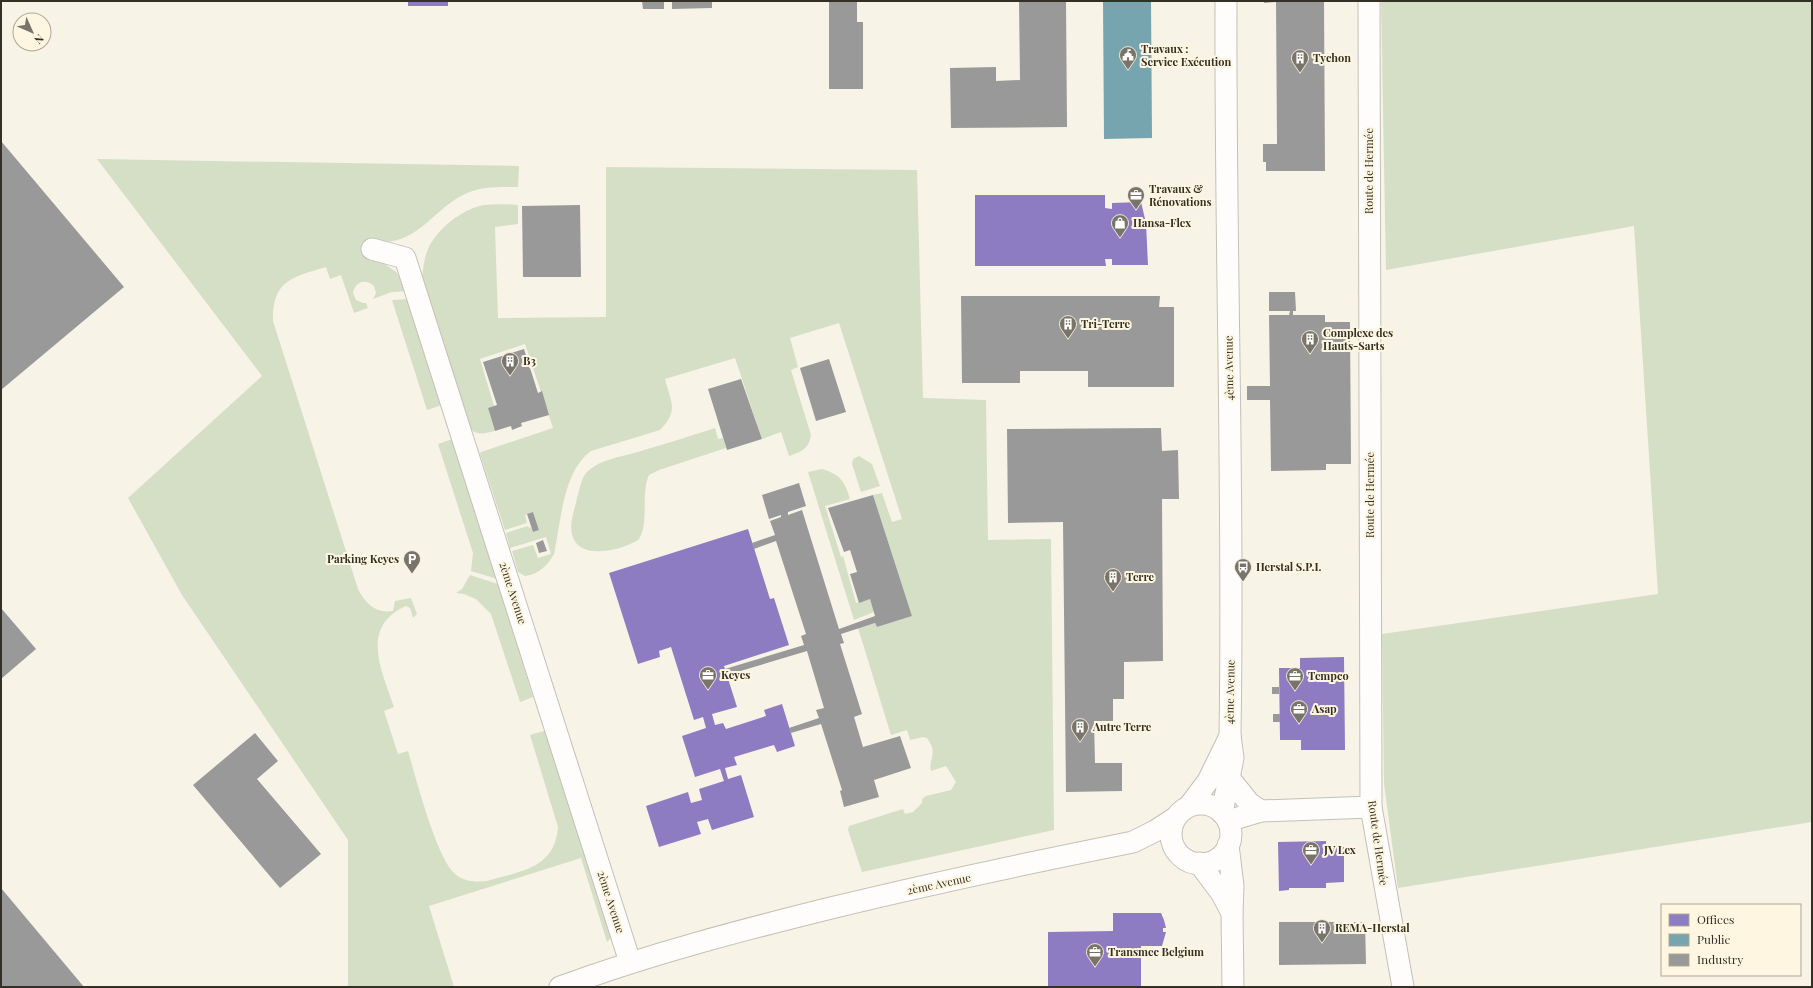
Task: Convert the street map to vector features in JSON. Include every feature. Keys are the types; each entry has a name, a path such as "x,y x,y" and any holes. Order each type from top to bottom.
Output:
{"street":[{"name":"4ème Avenue","path":"1226,1 1230,442 1230,735 1233,758 1225,817 1230,830 1228,845 1233,886 1233,987"},
{"name":"Route de Hermée","path":"1368,1 1371,807 1403,987"},
{"name":"2ème Avenue","path":"372,249 405,258 421,302 630,962"},
{"name":"4ème Avenue","path":"1230,735 1208,781 1183,811 1171,831 1172,843 1178,853 1184,858 1198,863 1222,894 1232,913"},
{"path":"1230,779 1249,803 1260,811"},
{"path":"1183,811 1204,804 1214,807 1225,817 1260,811 1371,807"},
{"name":"2ème Avenue","path":"560,987 630,962 739,930 849,904 1133,842 1155,831 1183,811"},
{"name":"2ème Avenue","path":"1133,842 1178,853"},
{"path":"1198,863 1216,859 1223,853 1228,845"}],"green space":[{"path":"1381,1 1812,1 1812,822 1398,888 1384,784 1382,634 1658,594 1634,226 1386,270"},
{"path":"97,159 519,166 518,187 486,188 467,193 455,199 427,223 408,236 383,242 379,260 396,272 409,291 392,292 373,299 376,293 374,286 367,282 361,282 356,286 353,293 356,300 366,303 368,308 354,313 341,275 330,279 326,267 304,274 287,282 276,297 273,321 358,589 368,603 381,611 393,611 395,601 411,598 417,614 413,618 410,608 406,606 391,615 383,626 378,638 380,665 394,707 384,711 398,754 408,751 427,816 448,865 455,874 463,879 487,881 523,871 534,866 543,860 550,852 555,841 558,827 530,735 544,731 547,732 610,932 610,939 607,942 581,858 429,906 454,987 348,987 348,840 182,595 128,498 262,376"},
{"path":"606,167 917,170 923,398 986,400 988,540 1051,539 1054,830 862,872 848,830 849,826 903,809 905,814 913,812 922,803 922,799 926,796 951,790 956,782 946,766 931,771 930,766 933,752 927,738 923,737 910,740 907,730 891,735 858,628 875,623 877,627 912,616 873,495 882,493 892,522 902,519 839,323 790,338 798,367 791,370 811,435 808,444 804,449 789,456 781,432 762,439 735,358 665,379 672,405 670,417 666,423 660,430 591,451 582,460 574,471 569,484 561,513 554,554 545,566 530,575 525,576 518,572 512,551 533,545 538,558 551,554 546,537 510,548 506,533 528,526 529,528 531,527 533,532 539,530 533,512 525,515 527,523 505,530 480,454 481,452 553,428 525,344 480,359 494,406 488,408 495,431 476,433 470,429 422,279 425,260 428,249 437,234 459,215 484,205 518,205 518,224 495,227 498,318 606,317"},
{"path":"412,299 442,405 427,410 392,300"},
{"path":"715,428 718,439 723,438 726,448 659,470 649,475 645,491 644,526 642,534 638,540 631,544 612,550 601,551 591,551 576,543 571,530 572,521 581,483 588,471 598,464 610,459"},
{"path":"452,439 497,579 471,571 473,553 438,444"},
{"path":"859,456 872,464 880,486 861,492 852,464 853,459"},
{"path":"822,469 837,476 844,483 848,493 850,499 825,506 841,557 843,556 856,603 870,599 874,612 854,620 808,472"},
{"path":"470,575 498,584 533,697 520,702 491,614 476,599 464,594 456,593 462,589"}],"building: Offices":[{"path":"408,1 448,1 448,6 408,6"},
{"path":"975,195 1105,195 1105,208 1112,209 1112,203 1141,202 1146,223 1148,265 1112,265 1112,259 1105,259 1106,266 975,266"},
{"name":"Keyes","path":"748,529 770,599 774,598 789,645 724,666 737,707 712,714 715,725 723,723 726,729 766,716 764,710 782,704 795,746 777,752 774,745 734,757 737,765 725,768 728,779 741,775 754,817 712,830 708,819 697,822 701,834 659,847 646,806 688,792 691,803 702,800 699,789 724,781 720,769 695,777 682,736 706,728 703,717 694,720 671,647 659,651 660,657 638,664 609,573"},
{"path":"1344,657 1345,750 1301,750 1301,740 1280,740 1279,668 1300,668 1300,658"},
{"name":"JV Lex","path":"1326,841 1326,847 1344,847 1344,882 1326,883 1326,888 1289,888 1289,890 1279,891 1278,842"},
{"name":"Transmec Belgium","path":"1113,913 1161,913 1164,920 1166,928 1163,928 1163,932 1166,932 1162,946 1141,946 1141,987 1048,987 1048,932 1113,931"}],"building: Public":[{"name":"Travaux : Service Exécution","path":"1103,1 1151,1 1152,138 1104,139"}],"building: Industry":[{"path":"642,1 664,1 664,9 643,9"},
{"path":"672,1 712,1 712,8 672,9"},
{"path":"829,1 857,1 857,22 863,22 863,89 829,89"},
{"path":"1019,1 1066,1 1067,127 951,128 950,68 996,67 996,81 1020,80"},
{"name":"Tychon","path":"1264,1 1324,1 1325,171 1266,171 1266,162 1263,162 1263,144 1277,144 1276,2 1264,3"},
{"path":"1,141 124,287 1,390"},
{"path":"580,205 581,277 523,277 522,206"},
{"name":"Complexe des Hauts-Sarts","path":"1269,292 1295,292 1296,311 1293,311 1293,315 1325,315 1325,322 1350,322 1351,464 1326,464 1326,470 1271,471 1270,400 1247,400 1247,386 1270,386 1269,315 1289,315 1290,311 1269,311"},
{"name":"Tri-Terre","path":"961,296 1160,296 1159,307 1174,307 1174,387 1088,387 1088,371 1020,371 1020,383 962,383"},
{"name":"B3","path":"524,349 538,393 542,391 549,415 521,423 522,426 512,430 511,426 495,431 488,408 497,405 483,362"},
{"path":"829,359 846,412 816,421 800,368"},
{"path":"741,379 762,439 727,450 708,389"},
{"name":"Terre","path":"1161,428 1162,451 1178,450 1179,499 1162,499 1163,661 1124,662 1124,699 1113,699 1113,721 1094,721 1095,763 1122,763 1122,791 1066,792 1063,522 1008,523 1007,429"},
{"path":"799,483 806,506 788,512 788,515 802,510 839,629 875,616 870,599 859,603 850,574 857,572 850,550 844,552 828,508 873,495 912,616 877,627 875,623 841,634 844,643 840,644 862,714 854,717 863,747 900,736 911,768 874,780 879,797 844,807 840,791 842,790 821,724 791,733 789,728 819,718 816,710 824,708 807,651 727,675 725,669 804,645 801,636 806,634 776,541 754,549 752,543 775,535 770,521 781,517 781,515 769,519 762,495"},
{"path":"533,512 539,530 533,532 527,514"},
{"path":"543,540 547,551 539,553 536,543"},
{"path":"1,608 36,649 1,679"},
{"path":"1272,687 1279,687 1279,694 1272,694"},
{"path":"1273,714 1280,714 1280,722 1273,722"},
{"path":"255,733 278,761 257,779 321,854 280,888 193,785"},
{"path":"1,888 84,987 1,987"},
{"name":"REMA-Herstal","path":"1279,922 1365,922 1366,964 1279,965"}],"place":[{"name":"Travaux : Service Exécution","path":"1128,70"},
{"name":"Tychon","path":"1300,73"},
{"name":"Travaux & Rénovations","path":"1136,210"},
{"name":"Hansa-Flex","path":"1120,238"},
{"name":"Tri-Terre","path":"1068,339"},
{"name":"Complexe des Hauts-Sarts","path":"1310,354"},
{"name":"B3","path":"510,376"},
{"name":"Parking Keyes","path":"412,574"},
{"name":"Herstal S.P.I.","path":"1243,582"},
{"name":"Terre","path":"1113,592"},
{"name":"Keyes","path":"708,690"},
{"name":"Tempco","path":"1295,691"},
{"name":"Asap","path":"1299,724"},
{"name":"Autre Terre","path":"1080,742"},
{"name":"JV Lex","path":"1311,865"},
{"name":"REMA-Herstal","path":"1322,943"},
{"name":"Transmec Belgium","path":"1095,967"}]}
